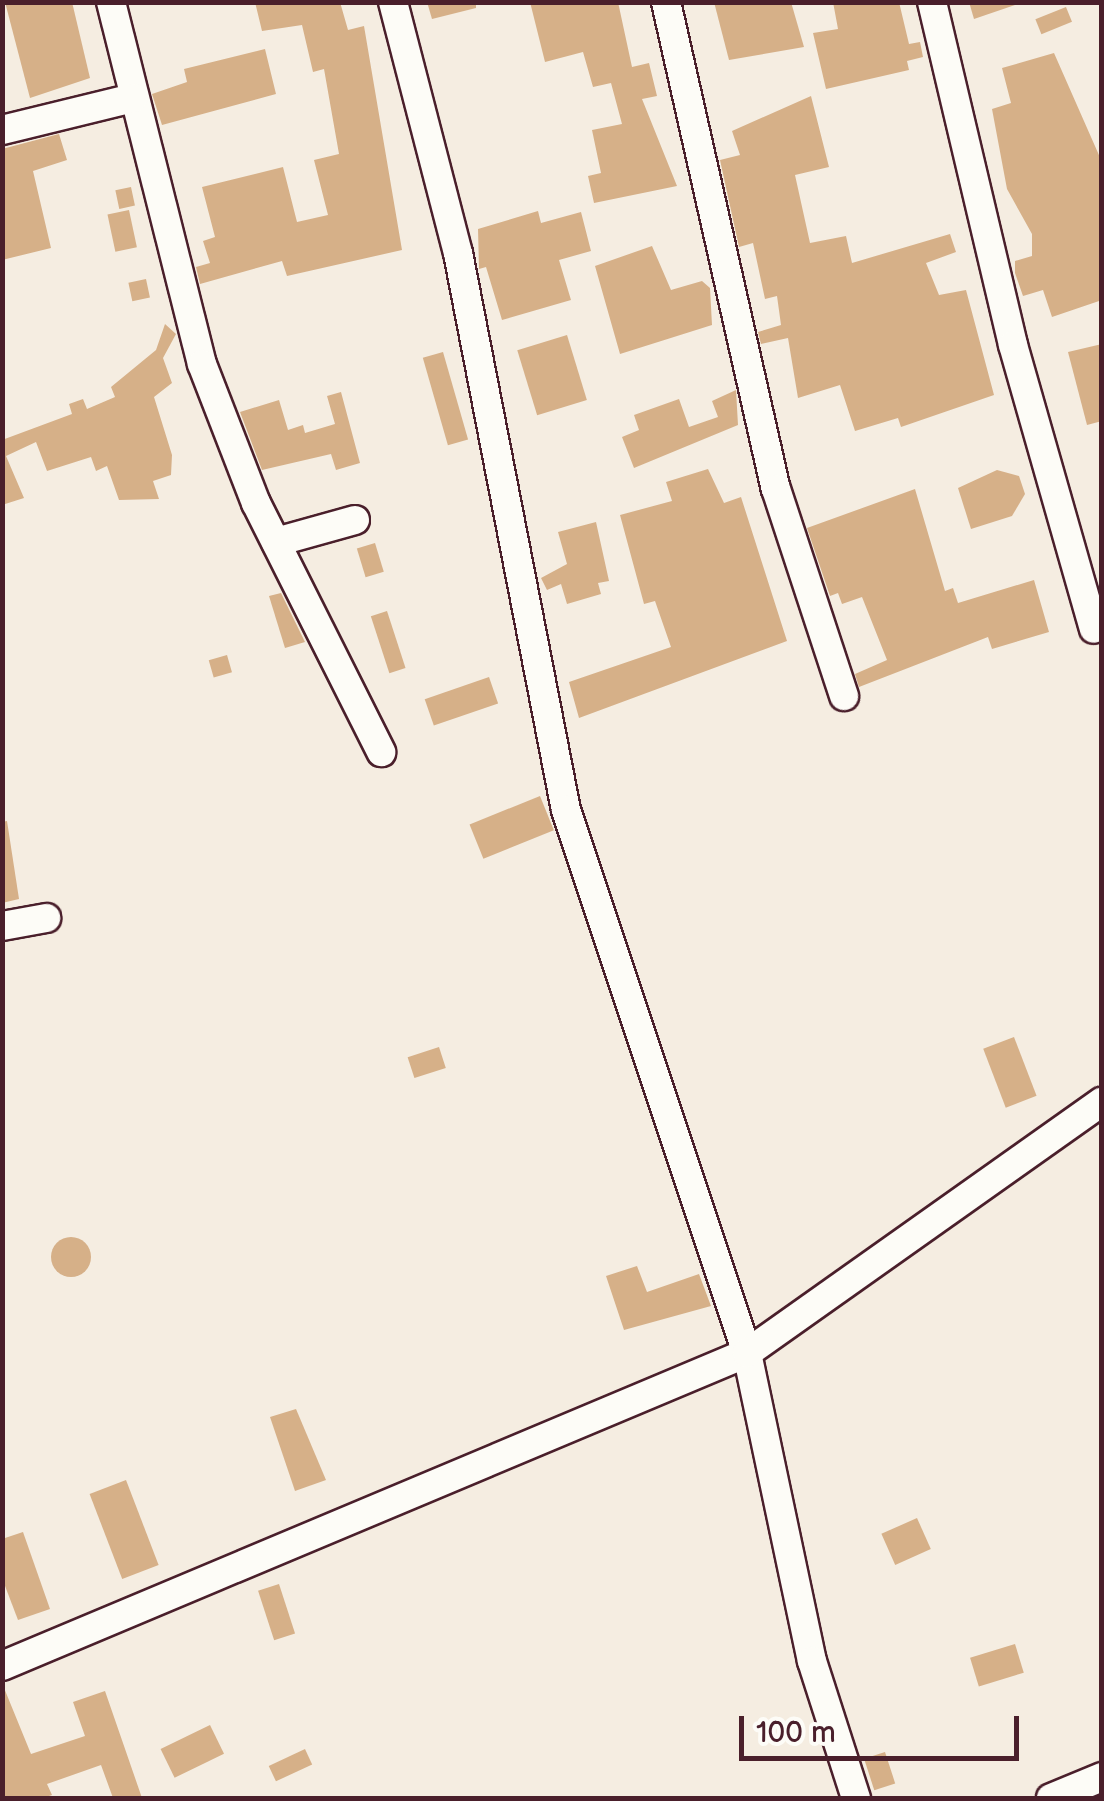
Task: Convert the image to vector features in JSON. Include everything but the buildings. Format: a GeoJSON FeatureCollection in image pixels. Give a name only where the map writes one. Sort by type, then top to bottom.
{"type":"FeatureCollection","features":[{"type":"Feature","properties":{"kind":"street"},"geometry":{"type":"LineString","coordinates":[[112,2],[202,364],[276,542],[382,752]]}},
{"type":"Feature","properties":{"kind":"street"},"geometry":{"type":"LineString","coordinates":[[393,2],[458,253],[566,810],[748,1353],[812,1661],[856,1798]]}},
{"type":"Feature","properties":{"kind":"street"},"geometry":{"type":"LineString","coordinates":[[666,2],[776,488],[844,696]]}},
{"type":"Feature","properties":{"kind":"street"},"geometry":{"type":"LineString","coordinates":[[932,2],[1013,345],[1094,629]]}},
{"type":"Feature","properties":{"kind":"street"},"geometry":{"type":"LineString","coordinates":[[2,130],[133,98]]}},
{"type":"Feature","properties":{"kind":"street"},"geometry":{"type":"LineString","coordinates":[[276,542],[355,520]]}},
{"type":"Feature","properties":{"kind":"street"},"geometry":{"type":"LineString","coordinates":[[2,926],[46,918]]}},
{"type":"Feature","properties":{"kind":"street"},"geometry":{"type":"LineString","coordinates":[[2,1666],[748,1353],[1102,1102]]}},
{"type":"Feature","properties":{"kind":"street"},"geometry":{"type":"LineString","coordinates":[[1051,1798],[1102,1777]]}}]}
